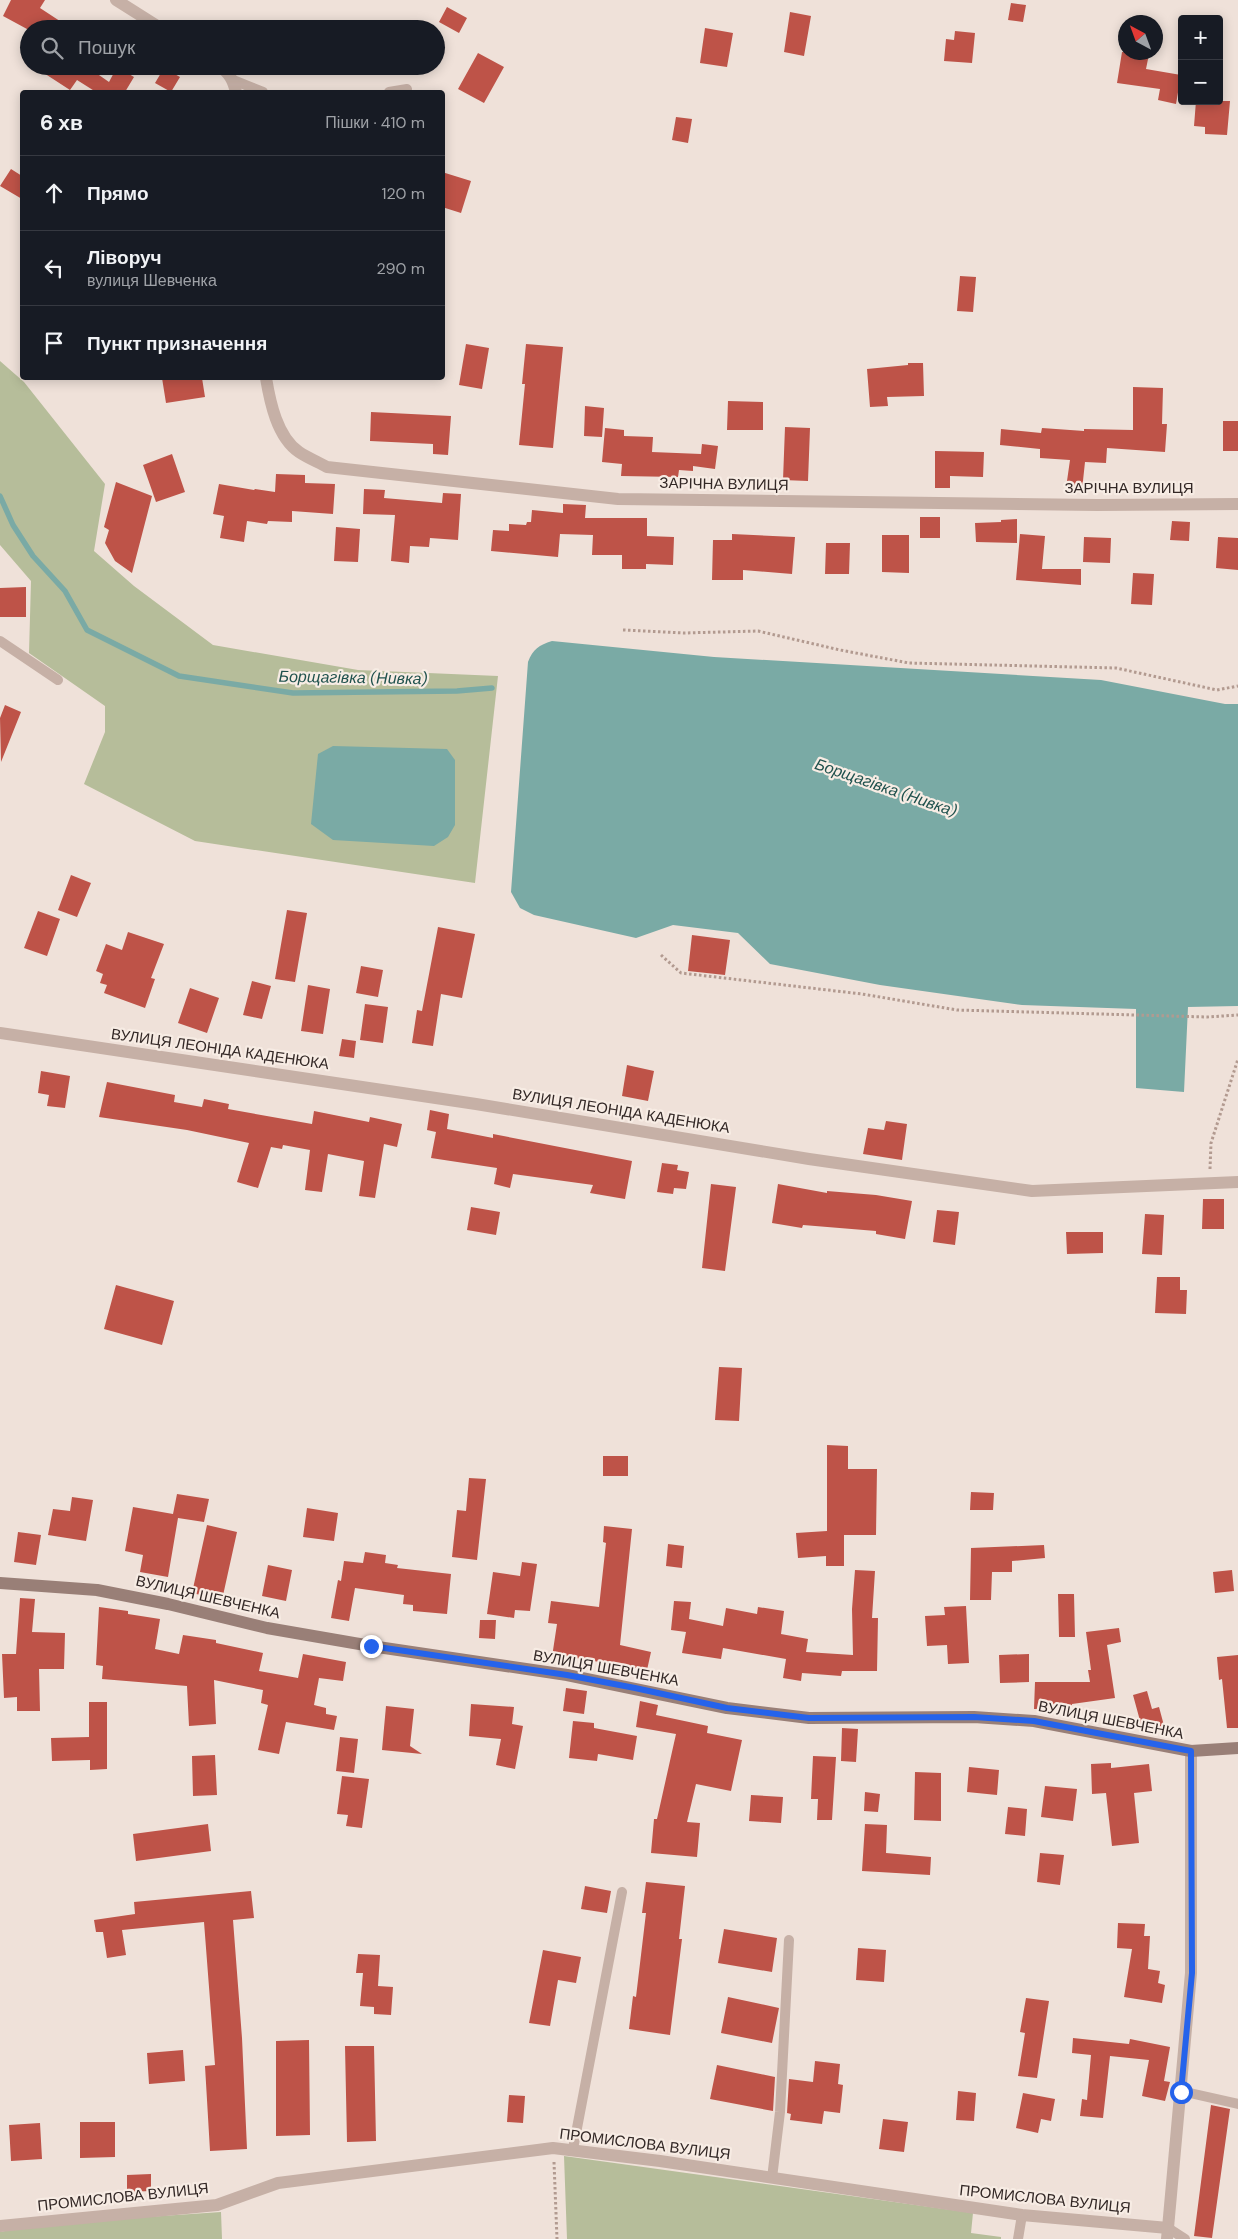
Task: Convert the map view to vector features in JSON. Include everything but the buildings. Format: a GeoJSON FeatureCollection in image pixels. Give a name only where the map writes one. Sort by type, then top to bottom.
{"type":"FeatureCollection","features":[{"type":"Feature","properties":{"kind":"street"},"geometry":{"type":"LineString","coordinates":[[116,0],[148,20]]}},
{"type":"Feature","properties":{"kind":"street"},"geometry":{"type":"LineString","coordinates":[[229,75],[235,86]]}},
{"type":"Feature","properties":{"kind":"street","name":"ЗАРІЧНА ВУЛИЦЯ"},"geometry":{"type":"LineString","coordinates":[[266,380],[271,404],[284,435],[298,451],[327,467],[618,499],[1097,505],[1238,504]]}},
{"type":"Feature","properties":{"kind":"street","name":"ВУЛИЦЯ ЛЕОНІДА КАДЕНЮКА"},"geometry":{"type":"LineString","coordinates":[[0,1033],[476,1104],[809,1159],[1032,1191],[1238,1182]]}},
{"type":"Feature","properties":{"kind":"street","name":"ВУЛИЦЯ ШЕВЧЕНКА"},"geometry":{"type":"LineString","coordinates":[[0,1583],[97,1590],[168,1604],[267,1628],[380,1648],[567,1675],[727,1708],[809,1718],[974,1717],[1034,1721],[1191,1751],[1238,1748]]}},
{"type":"Feature","properties":{"kind":"street"},"geometry":{"type":"LineString","coordinates":[[1168,2234],[1192,1973],[1191,1751]]}},
{"type":"Feature","properties":{"kind":"street","name":"ПРОМИСЛОВА ВУЛИЦЯ"},"geometry":{"type":"LineString","coordinates":[[0,2226],[217,2205],[278,2183],[554,2148],[573,2149],[1022,2215],[1168,2234]]}},
{"type":"Feature","properties":{"kind":"lane"},"geometry":{"type":"LineString","coordinates":[[235,86],[254,90]]}},
{"type":"Feature","properties":{"kind":"lane"},"geometry":{"type":"LineString","coordinates":[[401,90],[407,89]]}},
{"type":"Feature","properties":{"kind":"lane"},"geometry":{"type":"LineString","coordinates":[[0,641],[58,680]]}},
{"type":"Feature","properties":{"kind":"lane"},"geometry":{"type":"LineString","coordinates":[[573,2149],[622,1892]]}},
{"type":"Feature","properties":{"kind":"lane"},"geometry":{"type":"LineString","coordinates":[[772,2178],[780,2112],[789,1940]]}},
{"type":"Feature","properties":{"kind":"lane"},"geometry":{"type":"LineString","coordinates":[[1181,2092],[1238,2104]]}},
{"type":"Feature","properties":{"kind":"lane"},"geometry":{"type":"LineString","coordinates":[[1018,2239],[1022,2215]]}},
{"type":"Feature","properties":{"kind":"lane"},"geometry":{"type":"LineString","coordinates":[[1168,2234],[1185,2239]]}},
{"type":"Feature","properties":{"kind":"path"},"geometry":{"type":"LineString","coordinates":[[623,630],[684,633],[758,630],[840,650],[909,663],[1116,668],[1217,690],[1238,686]]}},
{"type":"Feature","properties":{"kind":"path"},"geometry":{"type":"LineString","coordinates":[[661,955],[681,973],[862,994],[957,1010],[1206,1017],[1238,1015]]}},
{"type":"Feature","properties":{"kind":"path"},"geometry":{"type":"LineString","coordinates":[[1209,1183],[1211,1143],[1238,1059]]}},
{"type":"Feature","properties":{"kind":"path"},"geometry":{"type":"LineString","coordinates":[[554,2148],[557,2239]]}},
{"type":"Feature","properties":{"kind":"green space"},"geometry":{"type":"Polygon","coordinates":[[[0,361],[24,382],[105,484],[94,551],[134,586],[213,645],[358,670],[498,676],[475,883],[195,841],[84,784],[105,732],[105,706],[29,653],[31,581],[0,545],[0,361]]]}},
{"type":"Feature","properties":{"kind":"green space"},"geometry":{"type":"Polygon","coordinates":[[[564,2156],[973,2213],[971,2233],[1001,2237],[1001,2239],[567,2239],[564,2156]]]}},
{"type":"Feature","properties":{"kind":"green space"},"geometry":{"type":"Polygon","coordinates":[[[221,2212],[222,2239],[0,2239],[0,2232],[10,2230],[117,2219],[221,2212]]]}},
{"type":"Feature","properties":{"kind":"water"},"geometry":{"type":"Polygon","coordinates":[[[552,641],[714,657],[1101,680],[1225,704],[1238,704],[1238,1006],[1188,1007],[1184,1092],[1136,1088],[1136,1009],[1022,1005],[880,985],[770,964],[738,933],[673,925],[636,938],[534,915],[520,908],[511,892],[528,662],[537,648],[552,641]]]}},
{"type":"Feature","properties":{"kind":"water"},"geometry":{"type":"Polygon","coordinates":[[[333,746],[447,749],[455,760],[455,825],[448,837],[434,846],[333,840],[311,824],[318,754],[333,746]]]}},
{"type":"Feature","properties":{"kind":"waterway","name":"Борщагівка (Нивка)"},"geometry":{"type":"LineString","coordinates":[[0,496],[13,525],[33,556],[65,591],[87,630],[179,676],[293,693],[457,691],[492,688]]}},
{"type":"Feature","properties":{"kind":"route"},"geometry":{"type":"LineString","coordinates":[[371,1646],[567,1675],[727,1708],[809,1718],[974,1717],[1034,1721],[1191,1751],[1192,1973],[1181,2092]]}}]}
